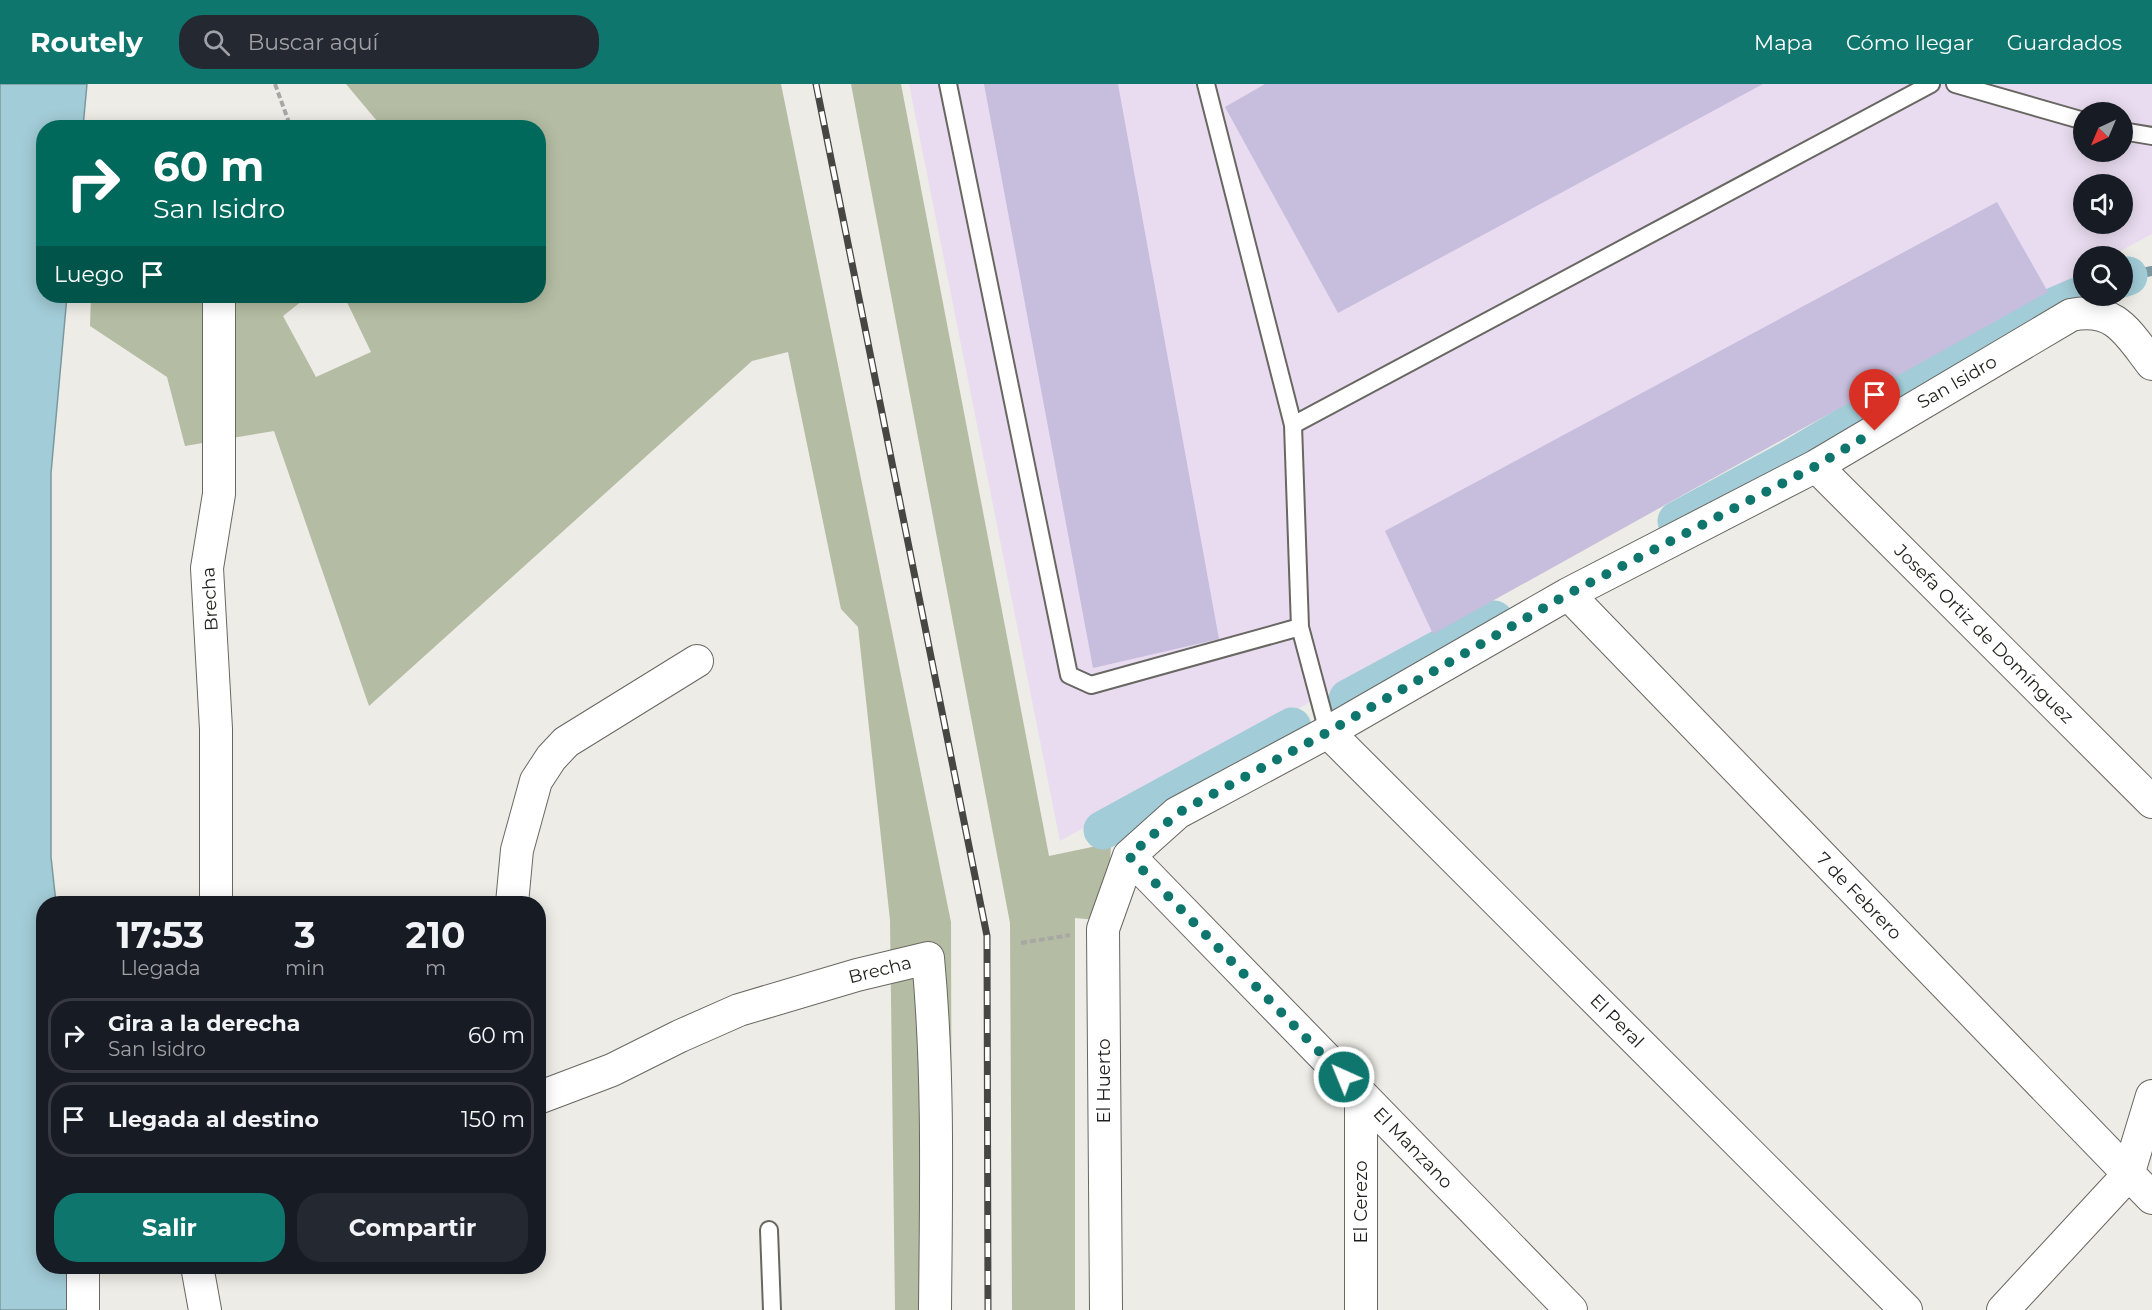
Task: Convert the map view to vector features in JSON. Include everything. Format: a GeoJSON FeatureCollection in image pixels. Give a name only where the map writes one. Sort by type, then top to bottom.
{"type":"FeatureCollection","features":[{"type":"Feature","properties":{"kind":"street","name":"Brecha"},"geometry":{"type":"LineString","coordinates":[[216,896],[216,729],[207,568],[219,494],[219,303]]}},
{"type":"Feature","properties":{"kind":"street","name":"San Isidro"},"geometry":{"type":"LineString","coordinates":[[1129,856],[1178,813],[1328,732],[1568,594],[1816,466],[2071,315],[2086,312],[2103,314],[2130,334],[2152,364]]}},
{"type":"Feature","properties":{"kind":"street","name":"Josefa Ortiz de Domínguez"},"geometry":{"type":"LineString","coordinates":[[1816,466],[2152,802]]}},
{"type":"Feature","properties":{"kind":"street","name":"7 de Febrero"},"geometry":{"type":"LineString","coordinates":[[1568,594],[2152,1198]]}},
{"type":"Feature","properties":{"kind":"street"},"geometry":{"type":"LineString","coordinates":[[513,896],[517,850],[536,781],[551,758],[566,742],[697,661]]}},
{"type":"Feature","properties":{"kind":"street","name":"El Peral"},"geometry":{"type":"LineString","coordinates":[[1328,732],[1906,1310]]}},
{"type":"Feature","properties":{"kind":"street","name":"El Huerto"},"geometry":{"type":"LineString","coordinates":[[1106,1310],[1103,929],[1129,856]]}},
{"type":"Feature","properties":{"kind":"street","name":"El Manzano"},"geometry":{"type":"LineString","coordinates":[[1129,856],[1571,1310]]}},
{"type":"Feature","properties":{"kind":"street","name":"Brecha"},"geometry":{"type":"LineString","coordinates":[[546,1095],[612,1070],[739,1010],[857,975],[928,958],[934,1027],[935,1310]]}},
{"type":"Feature","properties":{"kind":"street","name":"El Cerezo"},"geometry":{"type":"LineString","coordinates":[[1361,1094],[1361,1310]]}},
{"type":"Feature","properties":{"kind":"street"},"geometry":{"type":"LineString","coordinates":[[2003,1310],[2128,1175],[2152,1096]]}},
{"type":"Feature","properties":{"kind":"street"},"geometry":{"type":"LineString","coordinates":[[83,1274],[83,1310]]}},
{"type":"Feature","properties":{"kind":"street"},"geometry":{"type":"LineString","coordinates":[[198,1274],[205,1310]]}},
{"type":"Feature","properties":{"kind":"lane"},"geometry":{"type":"LineString","coordinates":[[948,84],[1069,675],[1091,685],[1300,627]]}},
{"type":"Feature","properties":{"kind":"lane"},"geometry":{"type":"LineString","coordinates":[[1206,84],[1293,425],[1300,627],[1328,732]]}},
{"type":"Feature","properties":{"kind":"lane"},"geometry":{"type":"LineString","coordinates":[[1293,425],[1931,84]]}},
{"type":"Feature","properties":{"kind":"lane"},"geometry":{"type":"LineString","coordinates":[[1955,84],[2073,118]]}},
{"type":"Feature","properties":{"kind":"lane"},"geometry":{"type":"LineString","coordinates":[[2133,133],[2152,136]]}},
{"type":"Feature","properties":{"kind":"lane"},"geometry":{"type":"LineString","coordinates":[[770,1230],[772,1310]]}},
{"type":"Feature","properties":{"kind":"path"},"geometry":{"type":"LineString","coordinates":[[275,84],[288,120]]}},
{"type":"Feature","properties":{"kind":"path"},"geometry":{"type":"LineString","coordinates":[[1021,943],[1103,929]]}},
{"type":"Feature","properties":{"kind":"shaded area"},"geometry":{"type":"Polygon","coordinates":[[[909,84],[2152,84],[2152,234],[2130,246],[2073,246],[2073,278],[1060,841],[909,84]]]}},
{"type":"Feature","properties":{"kind":"green space"},"geometry":{"type":"Polygon","coordinates":[[[346,84],[781,84],[951,922],[952,1310],[895,1310],[890,920],[858,627],[841,609],[788,352],[752,361],[369,706],[274,431],[185,446],[167,377],[90,326],[91,303],[299,303],[283,316],[316,377],[371,352],[347,303],[546,303],[546,120],[376,120],[346,84]]]}},
{"type":"Feature","properties":{"kind":"green space"},"geometry":{"type":"Polygon","coordinates":[[[851,84],[901,84],[1049,856],[1111,843],[1108,921],[1075,918],[1075,1310],[1012,1310],[1010,923],[851,84]]]}},
{"type":"Feature","properties":{"kind":"water"},"geometry":{"type":"Polygon","coordinates":[[[0,84],[87,84],[84,120],[36,120],[36,303],[66,303],[51,473],[51,857],[55,896],[36,896],[36,1274],[79,1274],[81,1310],[0,1310],[0,84]]]}},
{"type":"Feature","properties":{"kind":"building"},"geometry":{"type":"Polygon","coordinates":[[[984,84],[1118,84],[1219,639],[1093,668],[984,84]]]}},
{"type":"Feature","properties":{"kind":"building"},"geometry":{"type":"Polygon","coordinates":[[[1265,84],[1763,84],[1338,313],[1225,107],[1265,84]]]}},
{"type":"Feature","properties":{"kind":"building"},"geometry":{"type":"Polygon","coordinates":[[[1997,202],[2048,292],[1433,634],[1385,531],[1997,202]]]}},
{"type":"Feature","properties":{"kind":"waterway"},"geometry":{"type":"LineString","coordinates":[[2133,275],[2152,271]]}},
{"type":"Feature","properties":{"kind":"waterway"},"geometry":{"type":"LineString","coordinates":[[1677,521],[1788,461],[2026,319],[2073,299]]}},
{"type":"Feature","properties":{"kind":"waterway"},"geometry":{"type":"LineString","coordinates":[[1348,699],[1494,620]]}},
{"type":"Feature","properties":{"kind":"waterway"},"geometry":{"type":"LineString","coordinates":[[1103,830],[1292,727]]}},
{"type":"Feature","properties":{"kind":"railway"},"geometry":{"type":"LineString","coordinates":[[816,84],[987,936],[988,1310]]}},
{"type":"Feature","properties":{"kind":"route"},"geometry":{"type":"LineString","coordinates":[[1344,1077],[1129,856],[1178,813],[1328,732],[1568,594],[1816,466],[1875,431]]}}]}
